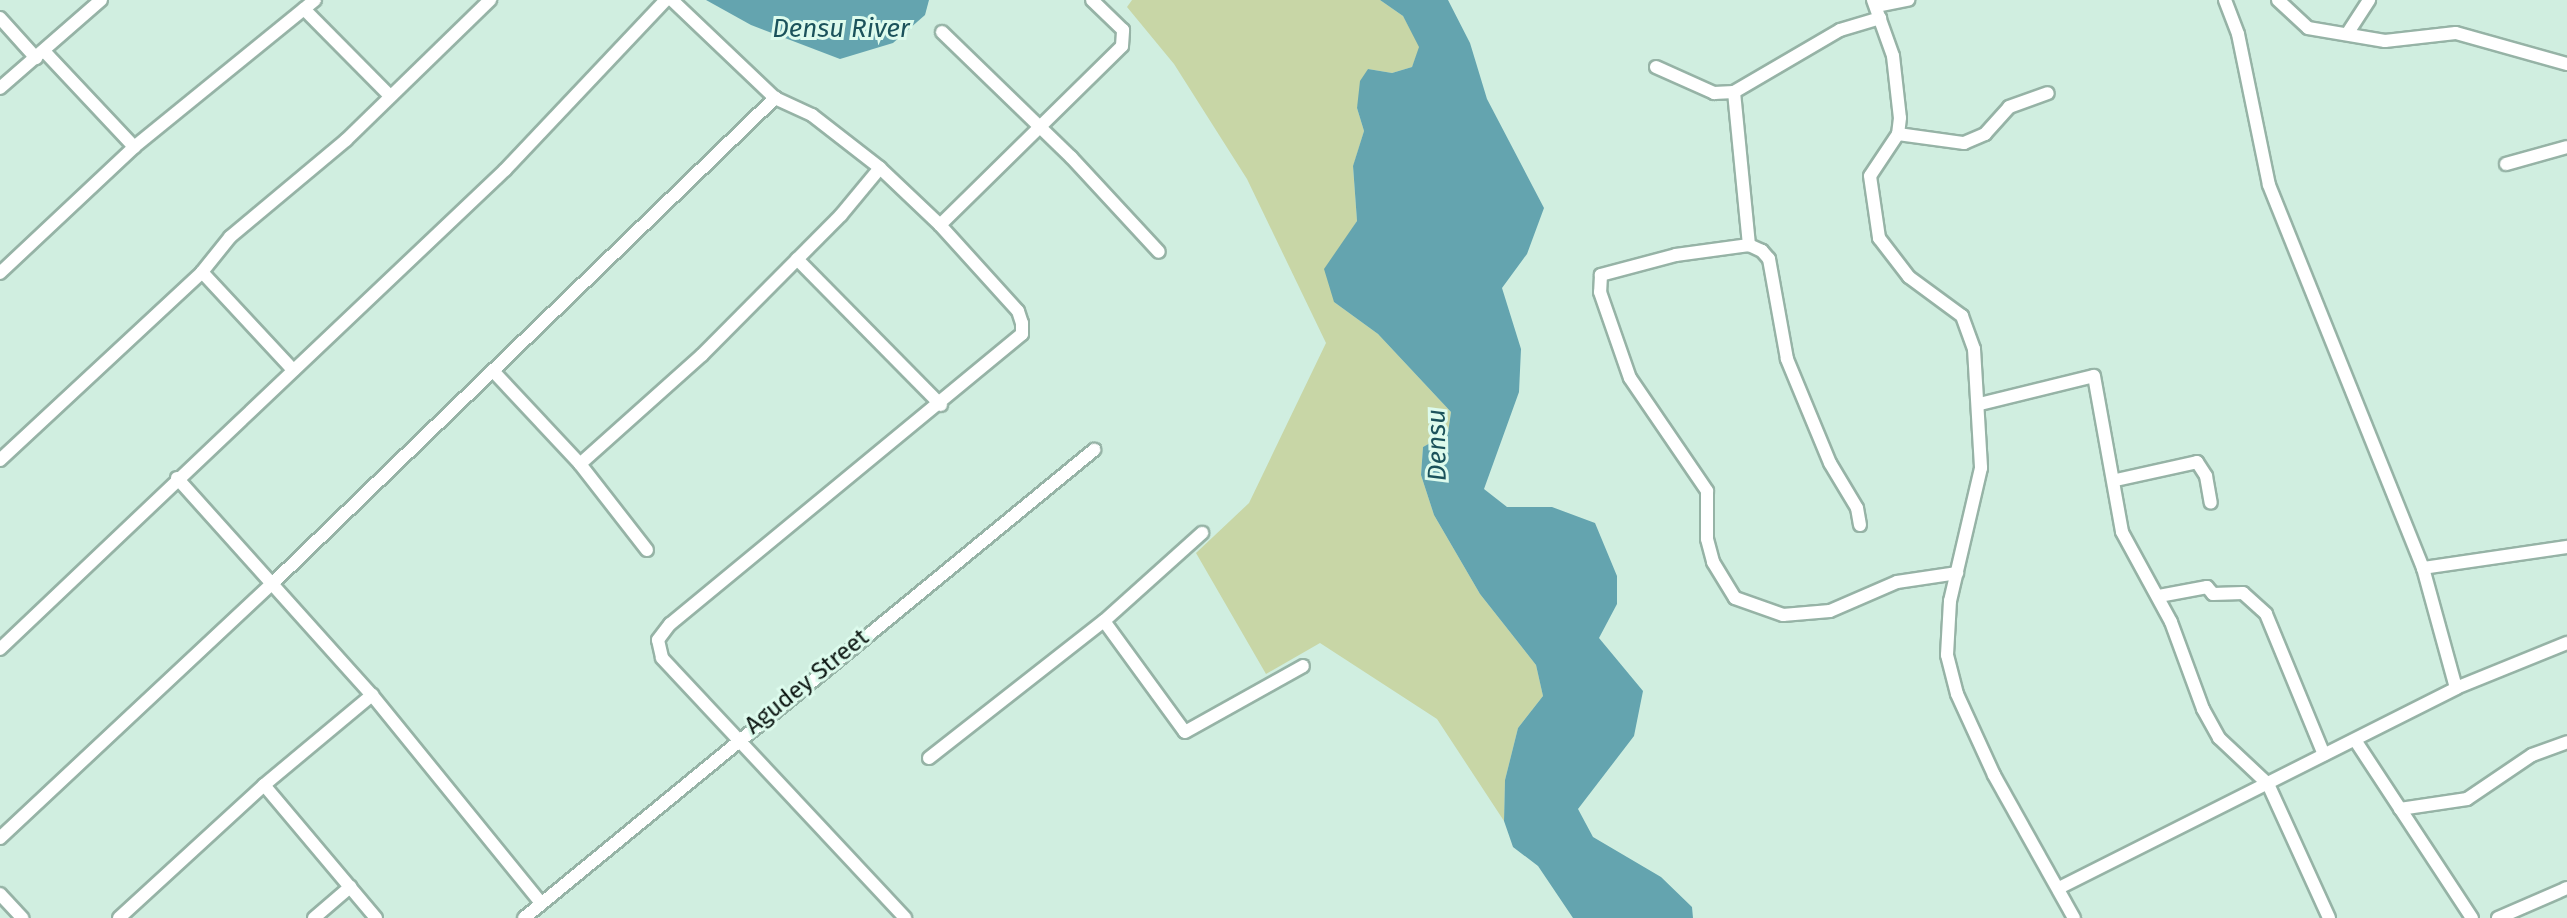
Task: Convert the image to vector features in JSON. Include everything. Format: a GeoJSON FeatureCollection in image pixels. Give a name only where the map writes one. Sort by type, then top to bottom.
{"type":"FeatureCollection","features":[{"type":"Feature","properties":{"kind":"street"},"geometry":{"type":"LineString","coordinates":[[0,88],[101,0]]}},
{"type":"Feature","properties":{"kind":"street"},"geometry":{"type":"LineString","coordinates":[[0,273],[134,147],[315,0]]}},
{"type":"Feature","properties":{"kind":"street"},"geometry":{"type":"LineString","coordinates":[[0,460],[202,272],[230,237],[390,96],[490,0]]}},
{"type":"Feature","properties":{"kind":"street"},"geometry":{"type":"LineString","coordinates":[[0,649],[505,170],[669,0],[775,98],[812,115],[880,168],[940,225],[1018,311],[1022,334],[941,405],[670,624],[658,640],[662,658],[905,918]]}},
{"type":"Feature","properties":{"kind":"street"},"geometry":{"type":"LineString","coordinates":[[940,225],[1041,130],[1122,46],[1123,30],[1092,0]]}},
{"type":"Feature","properties":{"kind":"street"},"geometry":{"type":"LineString","coordinates":[[1656,67],[1714,93],[1734,92],[1877,8],[1908,0]]}},
{"type":"Feature","properties":{"kind":"street"},"geometry":{"type":"LineString","coordinates":[[2225,0],[2238,34],[2269,185],[2423,568],[2456,688]]}},
{"type":"Feature","properties":{"kind":"street"},"geometry":{"type":"LineString","coordinates":[[2278,0],[2308,28],[2349,31],[2385,41],[2456,33],[2567,64]]}},
{"type":"Feature","properties":{"kind":"street"},"geometry":{"type":"LineString","coordinates":[[2349,31],[2369,0]]}},
{"type":"Feature","properties":{"kind":"street"},"geometry":{"type":"LineString","coordinates":[[1877,8],[1896,78],[1898,134],[1870,176],[1879,238],[1909,277],[1962,316],[1974,349],[1980,404],[1981,468],[1946,625],[1957,694],[1994,775],[2074,918]]}},
{"type":"Feature","properties":{"kind":"street"},"geometry":{"type":"LineString","coordinates":[[304,9],[390,96]]}},
{"type":"Feature","properties":{"kind":"street"},"geometry":{"type":"LineString","coordinates":[[0,18],[134,147]]}},
{"type":"Feature","properties":{"kind":"street"},"geometry":{"type":"LineString","coordinates":[[942,32],[1159,252]]}},
{"type":"Feature","properties":{"kind":"street"},"geometry":{"type":"LineString","coordinates":[[1734,92],[1749,245]]}},
{"type":"Feature","properties":{"kind":"street"},"geometry":{"type":"LineString","coordinates":[[1898,134],[1964,143],[1985,134],[2009,107],[2048,93]]}},
{"type":"Feature","properties":{"kind":"street"},"geometry":{"type":"LineString","coordinates":[[0,838],[494,372],[775,98]]}},
{"type":"Feature","properties":{"kind":"street"},"geometry":{"type":"LineString","coordinates":[[2506,164],[2567,147]]}},
{"type":"Feature","properties":{"kind":"street"},"geometry":{"type":"LineString","coordinates":[[580,464],[643,413],[797,259],[880,168]]}},
{"type":"Feature","properties":{"kind":"street"},"geometry":{"type":"LineString","coordinates":[[1860,525],[1857,508],[1830,463],[1787,359],[1769,259],[1749,245],[1676,255],[1612,271],[1598,280],[1630,378],[1707,491],[1707,539],[1724,585],[1754,609],[1783,615],[1830,611],[1897,582],[1957,573]]}},
{"type":"Feature","properties":{"kind":"street"},"geometry":{"type":"LineString","coordinates":[[797,259],[941,405]]}},
{"type":"Feature","properties":{"kind":"street"},"geometry":{"type":"LineString","coordinates":[[202,272],[293,370]]}},
{"type":"Feature","properties":{"kind":"street"},"geometry":{"type":"LineString","coordinates":[[494,372],[580,464],[647,550]]}},
{"type":"Feature","properties":{"kind":"street"},"geometry":{"type":"LineString","coordinates":[[1980,404],[2094,376],[2116,480],[2122,532],[2159,596],[2214,729],[2268,784],[2329,918]]}},
{"type":"Feature","properties":{"kind":"street","name":"Agudey Street"},"geometry":{"type":"LineString","coordinates":[[524,918],[736,740],[1094,450]]}},
{"type":"Feature","properties":{"kind":"street"},"geometry":{"type":"LineString","coordinates":[[2116,480],[2197,462],[2206,476],[2211,503]]}},
{"type":"Feature","properties":{"kind":"street"},"geometry":{"type":"LineString","coordinates":[[177,478],[274,582],[372,695],[541,903]]}},
{"type":"Feature","properties":{"kind":"street"},"geometry":{"type":"LineString","coordinates":[[929,758],[1104,621],[1202,533]]}},
{"type":"Feature","properties":{"kind":"street"},"geometry":{"type":"LineString","coordinates":[[2423,568],[2567,547]]}},
{"type":"Feature","properties":{"kind":"street"},"geometry":{"type":"LineString","coordinates":[[2159,596],[2207,587],[2213,594],[2243,593],[2266,614],[2324,755]]}},
{"type":"Feature","properties":{"kind":"street"},"geometry":{"type":"LineString","coordinates":[[1104,621],[1185,732],[1303,666]]}},
{"type":"Feature","properties":{"kind":"street"},"geometry":{"type":"LineString","coordinates":[[2059,888],[2456,688],[2567,643]]}},
{"type":"Feature","properties":{"kind":"street"},"geometry":{"type":"LineString","coordinates":[[119,918],[264,785],[372,695]]}},
{"type":"Feature","properties":{"kind":"street"},"geometry":{"type":"LineString","coordinates":[[2355,740],[2472,918]]}},
{"type":"Feature","properties":{"kind":"street"},"geometry":{"type":"LineString","coordinates":[[2400,809],[2467,799],[2532,755],[2567,742]]}},
{"type":"Feature","properties":{"kind":"street"},"geometry":{"type":"LineString","coordinates":[[264,785],[376,918]]}},
{"type":"Feature","properties":{"kind":"street"},"geometry":{"type":"LineString","coordinates":[[314,918],[350,887]]}},
{"type":"Feature","properties":{"kind":"street"},"geometry":{"type":"LineString","coordinates":[[2498,918],[2567,888]]}},
{"type":"Feature","properties":{"kind":"street"},"geometry":{"type":"LineString","coordinates":[[0,894],[22,918]]}},
{"type":"Feature","properties":{"kind":"green space"},"geometry":{"type":"Polygon","coordinates":[[[1132,0],[1380,0],[1403,16],[1420,47],[1412,67],[1392,73],[1368,69],[1357,108],[1364,131],[1353,167],[1357,221],[1345,241],[1334,302],[1378,334],[1451,412],[1448,433],[1423,447],[1421,475],[1434,515],[1480,594],[1536,665],[1543,696],[1518,728],[1505,780],[1504,821],[1437,719],[1320,643],[1266,674],[1196,553],[1249,503],[1326,343],[1247,179],[1174,64],[1127,7],[1132,0]]]}},
{"type":"Feature","properties":{"kind":"water","name":"Densu River"},"geometry":{"type":"Polygon","coordinates":[[[706,0],[929,0],[925,15],[893,43],[840,59],[751,25],[706,0]]]}},
{"type":"Feature","properties":{"kind":"water","name":"Densu"},"geometry":{"type":"Polygon","coordinates":[[[1380,0],[1448,0],[1470,43],[1487,99],[1544,208],[1527,254],[1502,288],[1521,349],[1519,392],[1484,489],[1507,507],[1552,507],[1595,523],[1617,576],[1617,604],[1599,638],[1643,691],[1634,736],[1578,809],[1593,837],[1661,877],[1692,907],[1693,918],[1573,918],[1538,866],[1513,847],[1504,821],[1505,780],[1518,728],[1543,696],[1536,665],[1480,594],[1434,515],[1421,475],[1423,447],[1448,433],[1451,412],[1378,334],[1334,302],[1324,269],[1357,221],[1353,166],[1364,131],[1357,108],[1360,81],[1368,69],[1392,73],[1412,67],[1419,47],[1403,16],[1380,0]]]}}]}
